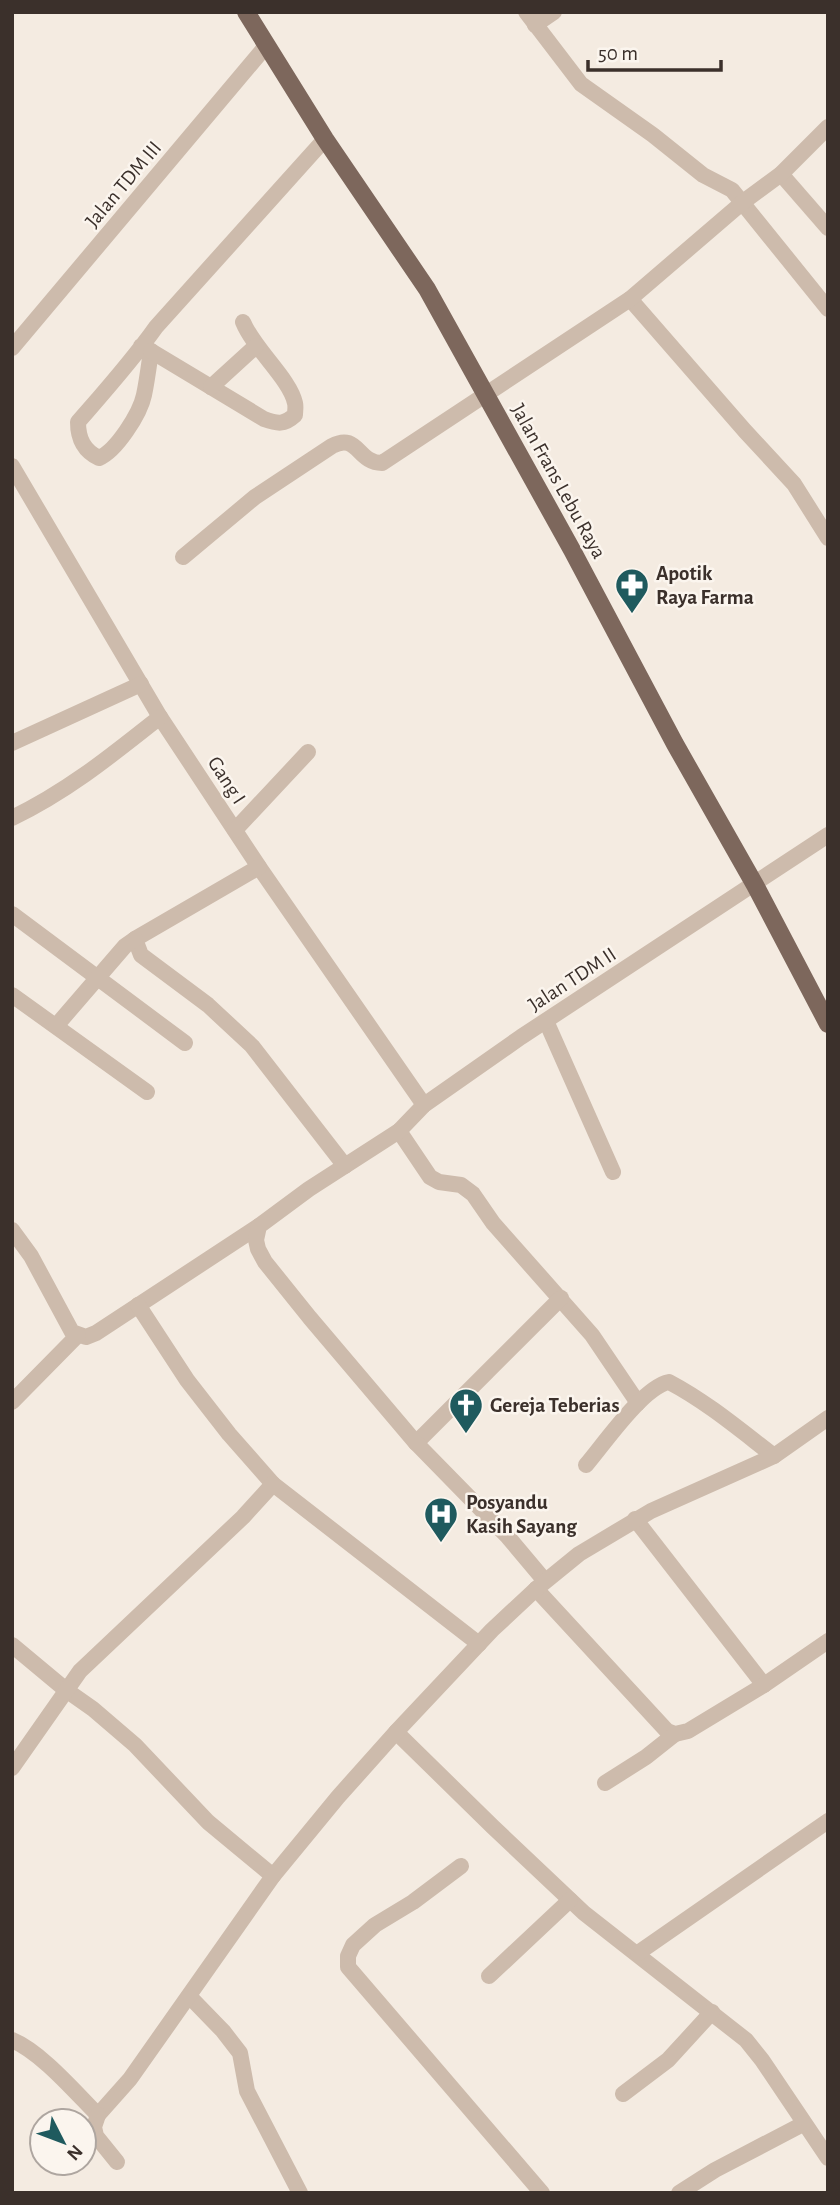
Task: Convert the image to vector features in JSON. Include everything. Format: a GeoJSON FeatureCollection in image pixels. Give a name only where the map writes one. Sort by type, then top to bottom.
{"type":"FeatureCollection","features":[{"type":"Feature","properties":{"kind":"main road","name":"Jalan Frans Lebu Raya"},"geometry":{"type":"LineString","coordinates":[[246,12],[325,139],[427,289],[572,550],[675,744],[755,885],[828,1024]]}},
{"type":"Feature","properties":{"kind":"street"},"geometry":{"type":"LineString","coordinates":[[554,12],[530,19],[581,84],[704,175],[732,190],[828,309]]}},
{"type":"Feature","properties":{"kind":"street","name":"Jalan TDM III"},"geometry":{"type":"LineString","coordinates":[[12,348],[266,46]]}},
{"type":"Feature","properties":{"kind":"street"},"geometry":{"type":"LineString","coordinates":[[183,557],[255,497],[342,440],[369,460],[382,463],[630,299],[743,202],[781,174],[828,127]]}},
{"type":"Feature","properties":{"kind":"street"},"geometry":{"type":"LineString","coordinates":[[146,348],[144,398],[132,422],[103,457],[94,456],[83,446],[78,422],[146,348],[156,327],[325,139]]}},
{"type":"Feature","properties":{"kind":"street"},"geometry":{"type":"LineString","coordinates":[[781,174],[828,228]]}},
{"type":"Feature","properties":{"kind":"street"},"geometry":{"type":"LineString","coordinates":[[630,299],[794,484],[828,538]]}},
{"type":"Feature","properties":{"kind":"street"},"geometry":{"type":"LineString","coordinates":[[146,348],[264,419],[277,424],[287,422],[295,415],[295,403],[249,336],[243,322]]}},
{"type":"Feature","properties":{"kind":"street"},"geometry":{"type":"LineString","coordinates":[[211,387],[256,346]]}},
{"type":"Feature","properties":{"kind":"street","name":"Gang I"},"geometry":{"type":"LineString","coordinates":[[12,466],[160,717],[420,1110]]}},
{"type":"Feature","properties":{"kind":"street"},"geometry":{"type":"LineString","coordinates":[[12,743],[141,684]]}},
{"type":"Feature","properties":{"kind":"street"},"geometry":{"type":"LineString","coordinates":[[12,818],[89,774],[160,717]]}},
{"type":"Feature","properties":{"kind":"street"},"geometry":{"type":"LineString","coordinates":[[235,830],[308,752]]}},
{"type":"Feature","properties":{"kind":"street","name":"Jalan TDM II"},"geometry":{"type":"LineString","coordinates":[[78,1335],[86,1337],[96,1333],[259,1226],[399,1130],[420,1110],[546,1021],[828,835]]}},
{"type":"Feature","properties":{"kind":"street"},"geometry":{"type":"LineString","coordinates":[[56,1027],[125,946],[259,867]]}},
{"type":"Feature","properties":{"kind":"street"},"geometry":{"type":"LineString","coordinates":[[12,914],[186,1043]]}},
{"type":"Feature","properties":{"kind":"street"},"geometry":{"type":"LineString","coordinates":[[135,939],[141,955],[208,1005],[252,1046],[345,1166]]}},
{"type":"Feature","properties":{"kind":"street"},"geometry":{"type":"LineString","coordinates":[[12,995],[147,1092]]}},
{"type":"Feature","properties":{"kind":"street"},"geometry":{"type":"LineString","coordinates":[[546,1021],[612,1172]]}},
{"type":"Feature","properties":{"kind":"street"},"geometry":{"type":"LineString","coordinates":[[399,1130],[430,1177],[439,1182],[461,1185],[474,1194],[493,1223],[592,1335],[638,1403]]}},
{"type":"Feature","properties":{"kind":"street"},"geometry":{"type":"LineString","coordinates":[[259,1226],[256,1240],[265,1262],[416,1443],[508,1537],[540,1585],[667,1731],[675,1734]]}},
{"type":"Feature","properties":{"kind":"street"},"geometry":{"type":"LineString","coordinates":[[12,1230],[32,1256],[72,1332],[78,1335],[12,1402]]}},
{"type":"Feature","properties":{"kind":"street"},"geometry":{"type":"LineString","coordinates":[[416,1443],[561,1298]]}},
{"type":"Feature","properties":{"kind":"street"},"geometry":{"type":"LineString","coordinates":[[138,1305],[187,1380],[273,1484],[479,1644]]}},
{"type":"Feature","properties":{"kind":"street"},"geometry":{"type":"LineString","coordinates":[[586,1465],[638,1403],[657,1385],[669,1382],[728,1420],[774,1457]]}},
{"type":"Feature","properties":{"kind":"street"},"geometry":{"type":"LineString","coordinates":[[98,2115],[130,2079],[273,1876],[338,1797],[479,1644],[540,1585],[579,1554],[635,1520],[774,1457],[828,1418]]}},
{"type":"Feature","properties":{"kind":"street"},"geometry":{"type":"LineString","coordinates":[[12,1768],[66,1690],[89,1662],[243,1517],[273,1484]]}},
{"type":"Feature","properties":{"kind":"street"},"geometry":{"type":"LineString","coordinates":[[635,1520],[764,1685]]}},
{"type":"Feature","properties":{"kind":"street"},"geometry":{"type":"LineString","coordinates":[[604,1783],[646,1757],[675,1734],[688,1731],[764,1685],[828,1641]]}},
{"type":"Feature","properties":{"kind":"street"},"geometry":{"type":"LineString","coordinates":[[12,1645],[135,1745],[208,1822],[273,1876]]}},
{"type":"Feature","properties":{"kind":"street"},"geometry":{"type":"LineString","coordinates":[[396,1732],[570,1900],[746,2040],[828,2158]]}},
{"type":"Feature","properties":{"kind":"street"},"geometry":{"type":"LineString","coordinates":[[638,1953],[828,1821]]}},
{"type":"Feature","properties":{"kind":"street"},"geometry":{"type":"LineString","coordinates":[[461,1866],[406,1907],[375,1925],[353,1945],[348,1956],[348,1967],[542,2193]]}},
{"type":"Feature","properties":{"kind":"street"},"geometry":{"type":"LineString","coordinates":[[489,1976],[570,1900]]}},
{"type":"Feature","properties":{"kind":"street"},"geometry":{"type":"LineString","coordinates":[[190,1997],[240,2053],[247,2091],[300,2193]]}},
{"type":"Feature","properties":{"kind":"street"},"geometry":{"type":"LineString","coordinates":[[623,2094],[649,2077],[668,2060],[712,2012]]}},
{"type":"Feature","properties":{"kind":"street"},"geometry":{"type":"LineString","coordinates":[[12,2040],[23,2044],[90,2107]]}},
{"type":"Feature","properties":{"kind":"street"},"geometry":{"type":"LineString","coordinates":[[679,2193],[715,2170],[803,2124]]}},
{"type":"Feature","properties":{"kind":"street"},"geometry":{"type":"LineString","coordinates":[[98,2138],[117,2162]]}},
{"type":"Feature","properties":{"kind":"place","name":"Apotik Raya Farma"},"geometry":{"type":"Point","coordinates":[632,615]}},
{"type":"Feature","properties":{"kind":"place","name":"Gereja Teberias"},"geometry":{"type":"Point","coordinates":[466,1435]}},
{"type":"Feature","properties":{"kind":"place","name":"Posyandu Kasih Sayang"},"geometry":{"type":"Point","coordinates":[441,1544]}}]}
